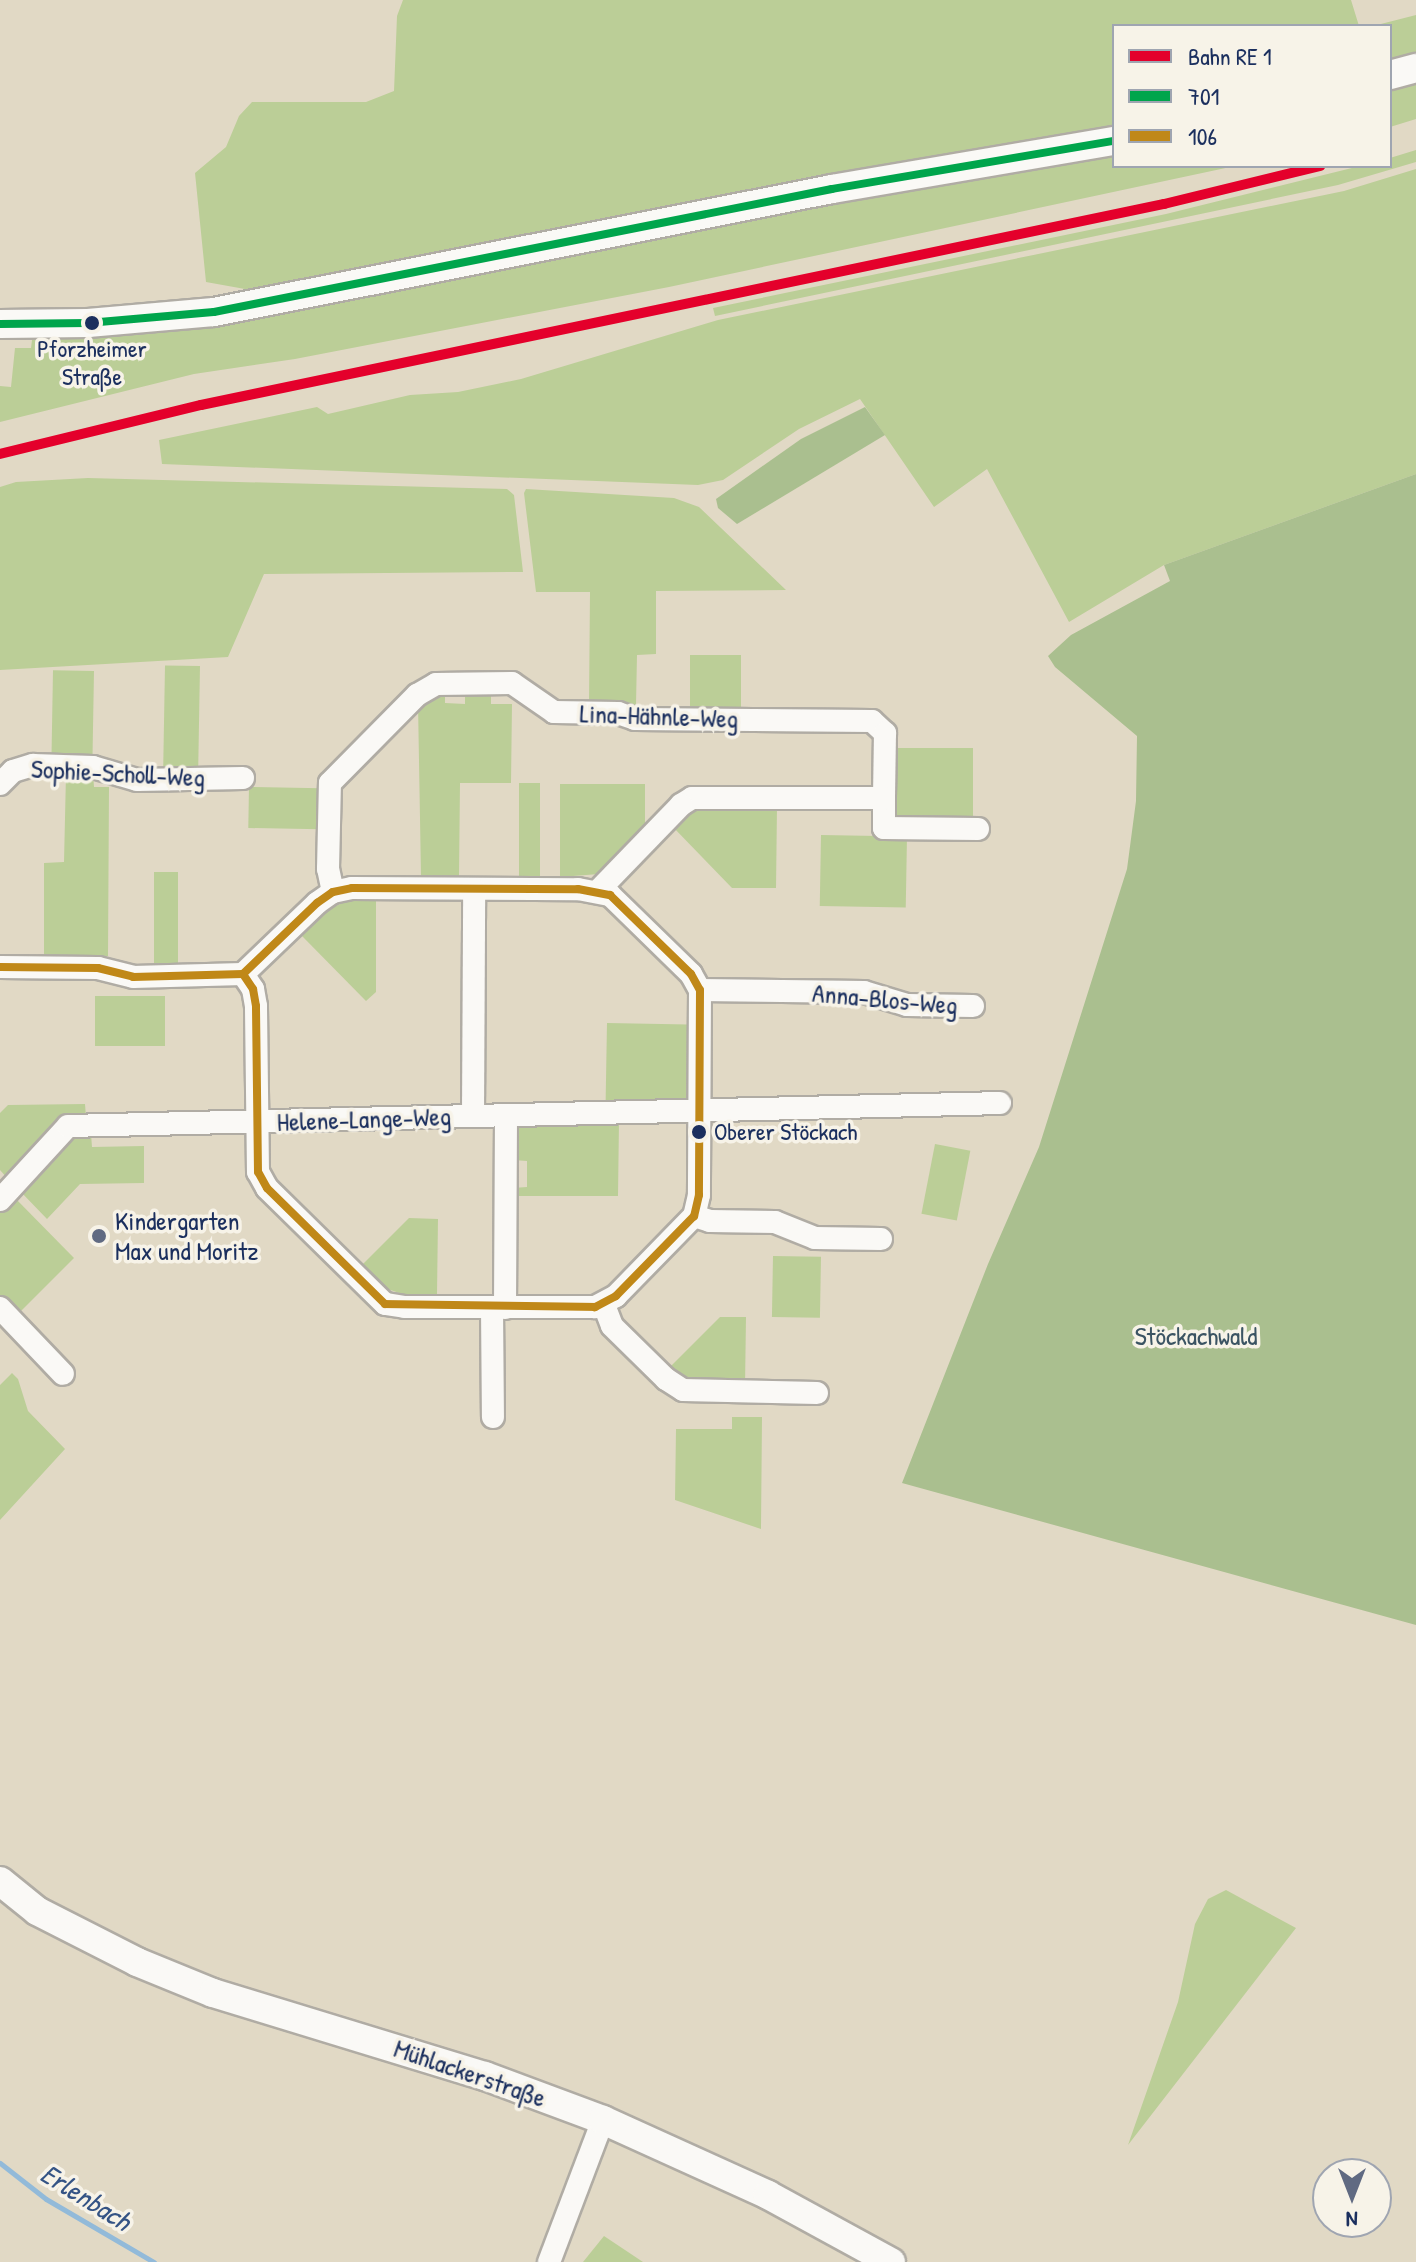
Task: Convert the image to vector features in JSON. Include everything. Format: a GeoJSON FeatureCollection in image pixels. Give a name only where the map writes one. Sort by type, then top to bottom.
{"type":"FeatureCollection","features":[{"type":"Feature","properties":{"kind":"main road"},"geometry":{"type":"LineString","coordinates":[[1392,74],[1416,68]]}},
{"type":"Feature","properties":{"kind":"main road"},"geometry":{"type":"LineString","coordinates":[[0,324],[88,323],[214,312],[847,186],[1112,141]]}},
{"type":"Feature","properties":{"kind":"main road","name":"Mühlackerstraße"},"geometry":{"type":"LineString","coordinates":[[0,1881],[37,1911],[137,1962],[213,1993],[485,2076],[603,2120],[768,2195],[891,2262]]}},
{"type":"Feature","properties":{"kind":"street","name":"Lina-Hähnle-Weg"},"geometry":{"type":"LineString","coordinates":[[333,892],[328,869],[330,783],[417,695],[442,683],[512,683],[554,712],[618,713],[635,719],[872,721],[885,733],[884,828],[978,829]]}},
{"type":"Feature","properties":{"kind":"street","name":"Sophie-Scholl-Weg"},"geometry":{"type":"LineString","coordinates":[[0,784],[13,771],[33,765],[93,767],[137,780],[243,778]]}},
{"type":"Feature","properties":{"kind":"street"},"geometry":{"type":"LineString","coordinates":[[598,891],[636,849],[692,798],[884,798]]}},
{"type":"Feature","properties":{"kind":"street"},"geometry":{"type":"LineString","coordinates":[[0,967],[98,968],[133,977],[243,974],[317,903],[333,892],[352,888],[598,891],[619,901],[691,974],[700,990],[699,1195],[694,1216],[604,1305],[585,1308],[395,1307],[377,1299],[267,1188],[257,1162],[256,1006],[253,989],[243,974]]}},
{"type":"Feature","properties":{"kind":"street","name":"Helene-Lange-Weg"},"geometry":{"type":"LineString","coordinates":[[473,1116],[474,889]]}},
{"type":"Feature","properties":{"kind":"street","name":"Anna-Blos-Weg"},"geometry":{"type":"LineString","coordinates":[[700,990],[864,992],[907,1005],[973,1006]]}},
{"type":"Feature","properties":{"kind":"street","name":"Helene-Lange-Weg"},"geometry":{"type":"LineString","coordinates":[[0,1200],[68,1126],[1000,1103]]}},
{"type":"Feature","properties":{"kind":"street"},"geometry":{"type":"LineString","coordinates":[[493,1417],[506,1115]]}},
{"type":"Feature","properties":{"kind":"street"},"geometry":{"type":"LineString","coordinates":[[694,1216],[710,1221],[775,1222],[815,1238],[881,1239]]}},
{"type":"Feature","properties":{"kind":"street"},"geometry":{"type":"LineString","coordinates":[[604,1305],[612,1326],[666,1379],[683,1390],[817,1393]]}},
{"type":"Feature","properties":{"kind":"street"},"geometry":{"type":"LineString","coordinates":[[0,1308],[63,1374]]}},
{"type":"Feature","properties":{"kind":"street"},"geometry":{"type":"LineString","coordinates":[[549,2262],[603,2120]]}},
{"type":"Feature","properties":{"kind":"green space"},"geometry":{"type":"Polygon","coordinates":[[[403,0],[1351,0],[1358,24],[1112,24],[1112,126],[261,292],[206,282],[195,173],[226,147],[239,116],[252,102],[366,102],[394,91],[397,16],[403,0]]]}},
{"type":"Feature","properties":{"kind":"green space"},"geometry":{"type":"Polygon","coordinates":[[[1416,15],[1416,56],[1392,62],[1392,24],[1381,24],[1416,15]]]}},
{"type":"Feature","properties":{"kind":"green space"},"geometry":{"type":"Polygon","coordinates":[[[1416,80],[1416,119],[1392,126],[1392,86],[1416,80]]]}},
{"type":"Feature","properties":{"kind":"green space"},"geometry":{"type":"Polygon","coordinates":[[[1416,150],[1416,162],[1338,185],[715,316],[713,308],[1166,214],[1352,168],[1392,168],[1392,157],[1416,150]]]}},
{"type":"Feature","properties":{"kind":"green space"},"geometry":{"type":"Polygon","coordinates":[[[1112,153],[1112,168],[1226,168],[669,287],[295,359],[194,374],[0,422],[0,386],[11,387],[15,348],[31,348],[32,340],[145,333],[201,325],[839,197],[1112,153]]]}},
{"type":"Feature","properties":{"kind":"green space"},"geometry":{"type":"Polygon","coordinates":[[[1416,169],[1416,474],[1164,565],[1069,622],[987,469],[934,507],[860,399],[799,429],[723,480],[698,485],[162,464],[159,440],[317,407],[328,414],[410,395],[458,392],[521,379],[718,320],[1344,191],[1416,169]]]}},
{"type":"Feature","properties":{"kind":"green space"},"geometry":{"type":"Polygon","coordinates":[[[865,407],[885,435],[737,524],[718,508],[716,499],[801,439],[865,407]]]}},
{"type":"Feature","properties":{"kind":"green space","name":"Stöckachwald"},"geometry":{"type":"Polygon","coordinates":[[[1416,474],[1416,1625],[902,1483],[988,1264],[1039,1147],[1127,869],[1136,801],[1137,736],[1055,667],[1048,656],[1071,635],[1170,581],[1164,565],[1416,474]]]}},
{"type":"Feature","properties":{"kind":"green space"},"geometry":{"type":"Polygon","coordinates":[[[88,478],[507,489],[514,495],[523,572],[264,574],[228,657],[0,670],[0,487],[16,482],[88,478]]]}},
{"type":"Feature","properties":{"kind":"green space"},"geometry":{"type":"Polygon","coordinates":[[[526,489],[674,498],[699,507],[786,590],[656,591],[656,654],[637,655],[636,705],[589,705],[590,592],[536,592],[526,489]]]}},
{"type":"Feature","properties":{"kind":"green space"},"geometry":{"type":"Polygon","coordinates":[[[690,655],[741,655],[741,712],[690,712],[690,655]]]}},
{"type":"Feature","properties":{"kind":"green space"},"geometry":{"type":"Polygon","coordinates":[[[165,665],[200,666],[198,773],[163,772],[165,665]]]}},
{"type":"Feature","properties":{"kind":"green space"},"geometry":{"type":"Polygon","coordinates":[[[53,670],[94,671],[92,759],[51,758],[53,670]]]}},
{"type":"Feature","properties":{"kind":"green space"},"geometry":{"type":"Polygon","coordinates":[[[445,691],[445,703],[465,704],[465,691],[491,691],[491,704],[512,704],[511,783],[460,783],[459,876],[421,876],[418,703],[445,691]]]}},
{"type":"Feature","properties":{"kind":"green space"},"geometry":{"type":"Polygon","coordinates":[[[892,748],[973,748],[973,821],[892,821],[892,748]]]}},
{"type":"Feature","properties":{"kind":"green space"},"geometry":{"type":"Polygon","coordinates":[[[66,774],[93,774],[94,787],[109,787],[108,956],[44,955],[44,863],[64,862],[66,774]]]}},
{"type":"Feature","properties":{"kind":"green space"},"geometry":{"type":"Polygon","coordinates":[[[519,783],[540,783],[540,877],[519,877],[519,783]]]}},
{"type":"Feature","properties":{"kind":"green space"},"geometry":{"type":"Polygon","coordinates":[[[560,784],[645,784],[645,831],[599,874],[560,877],[560,784]]]}},
{"type":"Feature","properties":{"kind":"green space"},"geometry":{"type":"Polygon","coordinates":[[[249,787],[321,788],[320,829],[248,828],[249,787]]]}},
{"type":"Feature","properties":{"kind":"green space"},"geometry":{"type":"Polygon","coordinates":[[[702,806],[777,807],[776,888],[732,888],[672,826],[686,811],[702,806]]]}},
{"type":"Feature","properties":{"kind":"green space"},"geometry":{"type":"Polygon","coordinates":[[[821,835],[907,837],[906,907],[820,906],[821,835]]]}},
{"type":"Feature","properties":{"kind":"green space"},"geometry":{"type":"Polygon","coordinates":[[[154,872],[178,872],[178,965],[154,965],[154,872]]]}},
{"type":"Feature","properties":{"kind":"green space"},"geometry":{"type":"Polygon","coordinates":[[[349,900],[376,901],[376,992],[366,1001],[302,936],[331,908],[349,900]]]}},
{"type":"Feature","properties":{"kind":"green space"},"geometry":{"type":"Polygon","coordinates":[[[95,996],[165,996],[165,1046],[95,1046],[95,996]]]}},
{"type":"Feature","properties":{"kind":"green space"},"geometry":{"type":"Polygon","coordinates":[[[607,1023],[688,1024],[687,1105],[606,1104],[607,1023]]]}},
{"type":"Feature","properties":{"kind":"green space"},"geometry":{"type":"Polygon","coordinates":[[[85,1104],[86,1117],[8,1179],[0,1170],[0,1113],[8,1105],[85,1104]]]}},
{"type":"Feature","properties":{"kind":"green space"},"geometry":{"type":"Polygon","coordinates":[[[619,1121],[618,1196],[513,1196],[513,1188],[527,1187],[527,1161],[513,1160],[514,1123],[619,1121]]]}},
{"type":"Feature","properties":{"kind":"green space"},"geometry":{"type":"Polygon","coordinates":[[[72,1134],[91,1134],[92,1147],[144,1146],[144,1183],[80,1184],[47,1219],[20,1191],[72,1134]]]}},
{"type":"Feature","properties":{"kind":"green space"},"geometry":{"type":"Polygon","coordinates":[[[935,1144],[970,1151],[957,1221],[921,1214],[935,1144]]]}},
{"type":"Feature","properties":{"kind":"green space"},"geometry":{"type":"Polygon","coordinates":[[[14,1197],[74,1258],[17,1315],[0,1298],[0,1212],[14,1197]]]}},
{"type":"Feature","properties":{"kind":"green space"},"geometry":{"type":"Polygon","coordinates":[[[409,1218],[438,1219],[437,1294],[402,1294],[382,1287],[361,1266],[409,1218]]]}},
{"type":"Feature","properties":{"kind":"green space"},"geometry":{"type":"Polygon","coordinates":[[[773,1256],[821,1257],[820,1318],[772,1317],[773,1256]]]}},
{"type":"Feature","properties":{"kind":"green space"},"geometry":{"type":"Polygon","coordinates":[[[720,1317],[746,1317],[745,1386],[691,1385],[667,1370],[720,1317]]]}},
{"type":"Feature","properties":{"kind":"green space"},"geometry":{"type":"Polygon","coordinates":[[[12,1373],[18,1379],[28,1411],[65,1449],[0,1520],[0,1385],[12,1373]]]}},
{"type":"Feature","properties":{"kind":"green space"},"geometry":{"type":"Polygon","coordinates":[[[732,1417],[762,1417],[761,1529],[675,1500],[676,1429],[732,1429],[732,1417]]]}},
{"type":"Feature","properties":{"kind":"green space"},"geometry":{"type":"Polygon","coordinates":[[[1226,1890],[1296,1928],[1128,2145],[1178,2002],[1195,1924],[1208,1899],[1226,1890]]]}},
{"type":"Feature","properties":{"kind":"green space"},"geometry":{"type":"Polygon","coordinates":[[[604,2236],[643,2262],[583,2262],[604,2236]]]}},
{"type":"Feature","properties":{"kind":"waterway","name":"Erlenbach"},"geometry":{"type":"LineString","coordinates":[[0,2163],[46,2199],[154,2262]]}},
{"type":"Feature","properties":{"kind":"transit line","name":"701"},"geometry":{"type":"LineString","coordinates":[[0,324],[88,323],[214,312],[832,189],[1112,141]]}},
{"type":"Feature","properties":{"kind":"transit line"},"geometry":{"type":"LineString","coordinates":[[0,454],[201,405],[1164,204],[1312,168]]}},
{"type":"Feature","properties":{"kind":"transit line","name":"106"},"geometry":{"type":"LineString","coordinates":[[352,888],[578,889],[610,895],[691,974],[700,990],[699,1195],[694,1216],[616,1296],[595,1307],[385,1304],[267,1188],[258,1172],[256,1006],[253,989],[243,974],[317,903],[333,892],[352,888]]}},
{"type":"Feature","properties":{"kind":"transit line","name":"106"},"geometry":{"type":"LineString","coordinates":[[0,967],[98,968],[133,977],[243,974]]}},
{"type":"Feature","properties":{"kind":"place","name":"Pforzheimer Straße"},"geometry":{"type":"Point","coordinates":[92,323]}},
{"type":"Feature","properties":{"kind":"place","name":"Oberer Stöckach"},"geometry":{"type":"Point","coordinates":[699,1132]}},
{"type":"Feature","properties":{"kind":"place","name":"Kindergarten Max und Moritz"},"geometry":{"type":"Point","coordinates":[99,1236]}}]}
